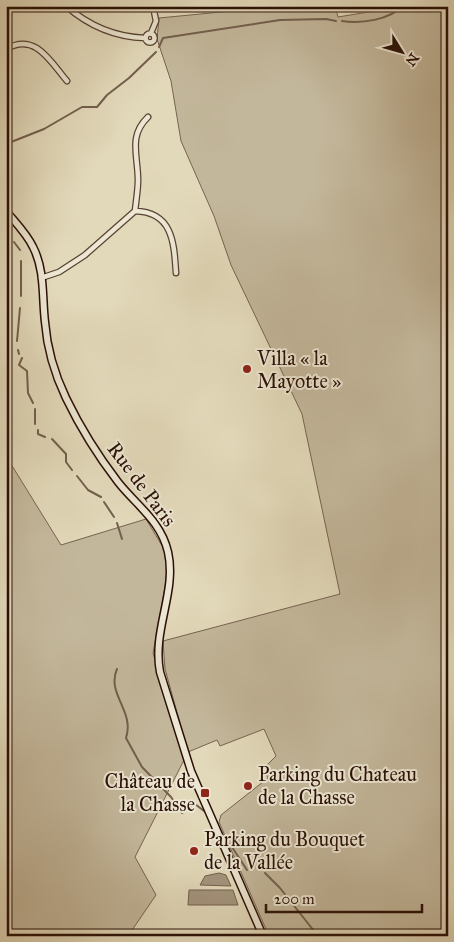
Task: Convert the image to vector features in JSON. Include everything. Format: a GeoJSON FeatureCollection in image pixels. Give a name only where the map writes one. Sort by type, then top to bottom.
{"type":"FeatureCollection","features":[{"type":"Feature","properties":{"kind":"main road","name":"Rue de Paris"},"geometry":{"type":"LineString","coordinates":[[6,211],[33,246],[40,266],[45,324],[50,352],[65,396],[76,418],[118,482],[148,514],[163,535],[168,552],[170,581],[158,638],[157,655],[171,710],[191,771],[263,936]]}},
{"type":"Feature","properties":{"kind":"street"},"geometry":{"type":"LineString","coordinates":[[66,6],[92,26],[129,38],[145,38],[148,42],[152,42],[154,38],[151,33]]}},
{"type":"Feature","properties":{"kind":"street"},"geometry":{"type":"LineString","coordinates":[[145,38],[147,34],[151,33],[156,21],[153,6]]}},
{"type":"Feature","properties":{"kind":"street"},"geometry":{"type":"LineString","coordinates":[[6,50],[21,43],[33,45],[67,80]]}},
{"type":"Feature","properties":{"kind":"street"},"geometry":{"type":"LineString","coordinates":[[42,278],[59,272],[85,255],[136,211],[138,180],[134,146],[138,127],[148,117]]}},
{"type":"Feature","properties":{"kind":"street"},"geometry":{"type":"LineString","coordinates":[[136,211],[153,214],[168,228],[175,253],[176,273]]}},
{"type":"Feature","properties":{"kind":"shaded area"},"geometry":{"type":"Polygon","coordinates":[[[283,6],[335,6],[338,17],[405,6],[448,6],[448,936],[269,936],[219,822],[221,815],[268,778],[265,772],[266,766],[276,756],[264,729],[220,746],[217,740],[188,752],[165,669],[163,641],[340,594],[302,414],[231,265],[214,216],[181,141],[171,81],[157,39],[159,18],[283,6]]]}},
{"type":"Feature","properties":{"kind":"shaded area"},"geometry":{"type":"Polygon","coordinates":[[[6,456],[61,545],[146,519],[164,549],[167,565],[166,582],[153,653],[184,760],[135,857],[156,895],[128,936],[6,936],[6,456]]]}},
{"type":"Feature","properties":{"kind":"shaded area"},"geometry":{"type":"Polygon","coordinates":[[[219,873],[226,875],[231,886],[200,885],[205,876],[219,873]]]}},
{"type":"Feature","properties":{"kind":"shaded area"},"geometry":{"type":"Polygon","coordinates":[[[189,890],[233,890],[238,905],[188,905],[189,890]]]}},
{"type":"Feature","properties":{"kind":"waterway"},"geometry":{"type":"LineString","coordinates":[[342,21],[358,22],[383,18],[403,6]]}},
{"type":"Feature","properties":{"kind":"waterway"},"geometry":{"type":"LineString","coordinates":[[159,47],[163,38],[280,20],[326,19],[336,21]]}},
{"type":"Feature","properties":{"kind":"waterway"},"geometry":{"type":"LineString","coordinates":[[6,144],[44,129],[82,107],[97,107],[107,95],[129,78],[156,52]]}},
{"type":"Feature","properties":{"kind":"waterway"},"geometry":{"type":"LineString","coordinates":[[6,235],[11,239]]}},
{"type":"Feature","properties":{"kind":"waterway"},"geometry":{"type":"LineString","coordinates":[[14,242],[20,250]]}},
{"type":"Feature","properties":{"kind":"waterway"},"geometry":{"type":"LineString","coordinates":[[21,261],[21,296]]}},
{"type":"Feature","properties":{"kind":"waterway"},"geometry":{"type":"LineString","coordinates":[[17,341],[20,308]]}},
{"type":"Feature","properties":{"kind":"waterway"},"geometry":{"type":"LineString","coordinates":[[18,350],[19,354]]}},
{"type":"Feature","properties":{"kind":"waterway"},"geometry":{"type":"LineString","coordinates":[[22,358],[19,365],[27,371],[28,393],[33,403]]}},
{"type":"Feature","properties":{"kind":"waterway"},"geometry":{"type":"LineString","coordinates":[[35,409],[35,424]]}},
{"type":"Feature","properties":{"kind":"waterway"},"geometry":{"type":"LineString","coordinates":[[38,430],[38,434],[45,437]]}},
{"type":"Feature","properties":{"kind":"waterway"},"geometry":{"type":"LineString","coordinates":[[52,439],[66,454],[66,462],[72,470]]}},
{"type":"Feature","properties":{"kind":"waterway"},"geometry":{"type":"LineString","coordinates":[[77,476],[88,490],[101,497]]}},
{"type":"Feature","properties":{"kind":"waterway"},"geometry":{"type":"LineString","coordinates":[[104,502],[114,517]]}},
{"type":"Feature","properties":{"kind":"waterway"},"geometry":{"type":"LineString","coordinates":[[117,523],[122,539]]}},
{"type":"Feature","properties":{"kind":"waterway"},"geometry":{"type":"LineString","coordinates":[[117,669],[115,687],[127,719],[126,738],[142,767],[171,797],[182,813],[195,804],[204,811]]}},
{"type":"Feature","properties":{"kind":"waterway"},"geometry":{"type":"LineString","coordinates":[[230,844],[247,870]]}},
{"type":"Feature","properties":{"kind":"waterway"},"geometry":{"type":"LineString","coordinates":[[265,873],[280,888],[314,931],[314,936]]}},
{"type":"Feature","properties":{"kind":"place","name":"Villa « la Mayotte »"},"geometry":{"type":"Point","coordinates":[247,369]}},
{"type":"Feature","properties":{"kind":"place","name":"Parking du Chateau de la Chasse"},"geometry":{"type":"Point","coordinates":[248,786]}},
{"type":"Feature","properties":{"kind":"place","name":"Château de la Chasse"},"geometry":{"type":"Point","coordinates":[205,793]}},
{"type":"Feature","properties":{"kind":"place","name":"Parking du Bouquet de la Vallée"},"geometry":{"type":"Point","coordinates":[194,851]}}]}
